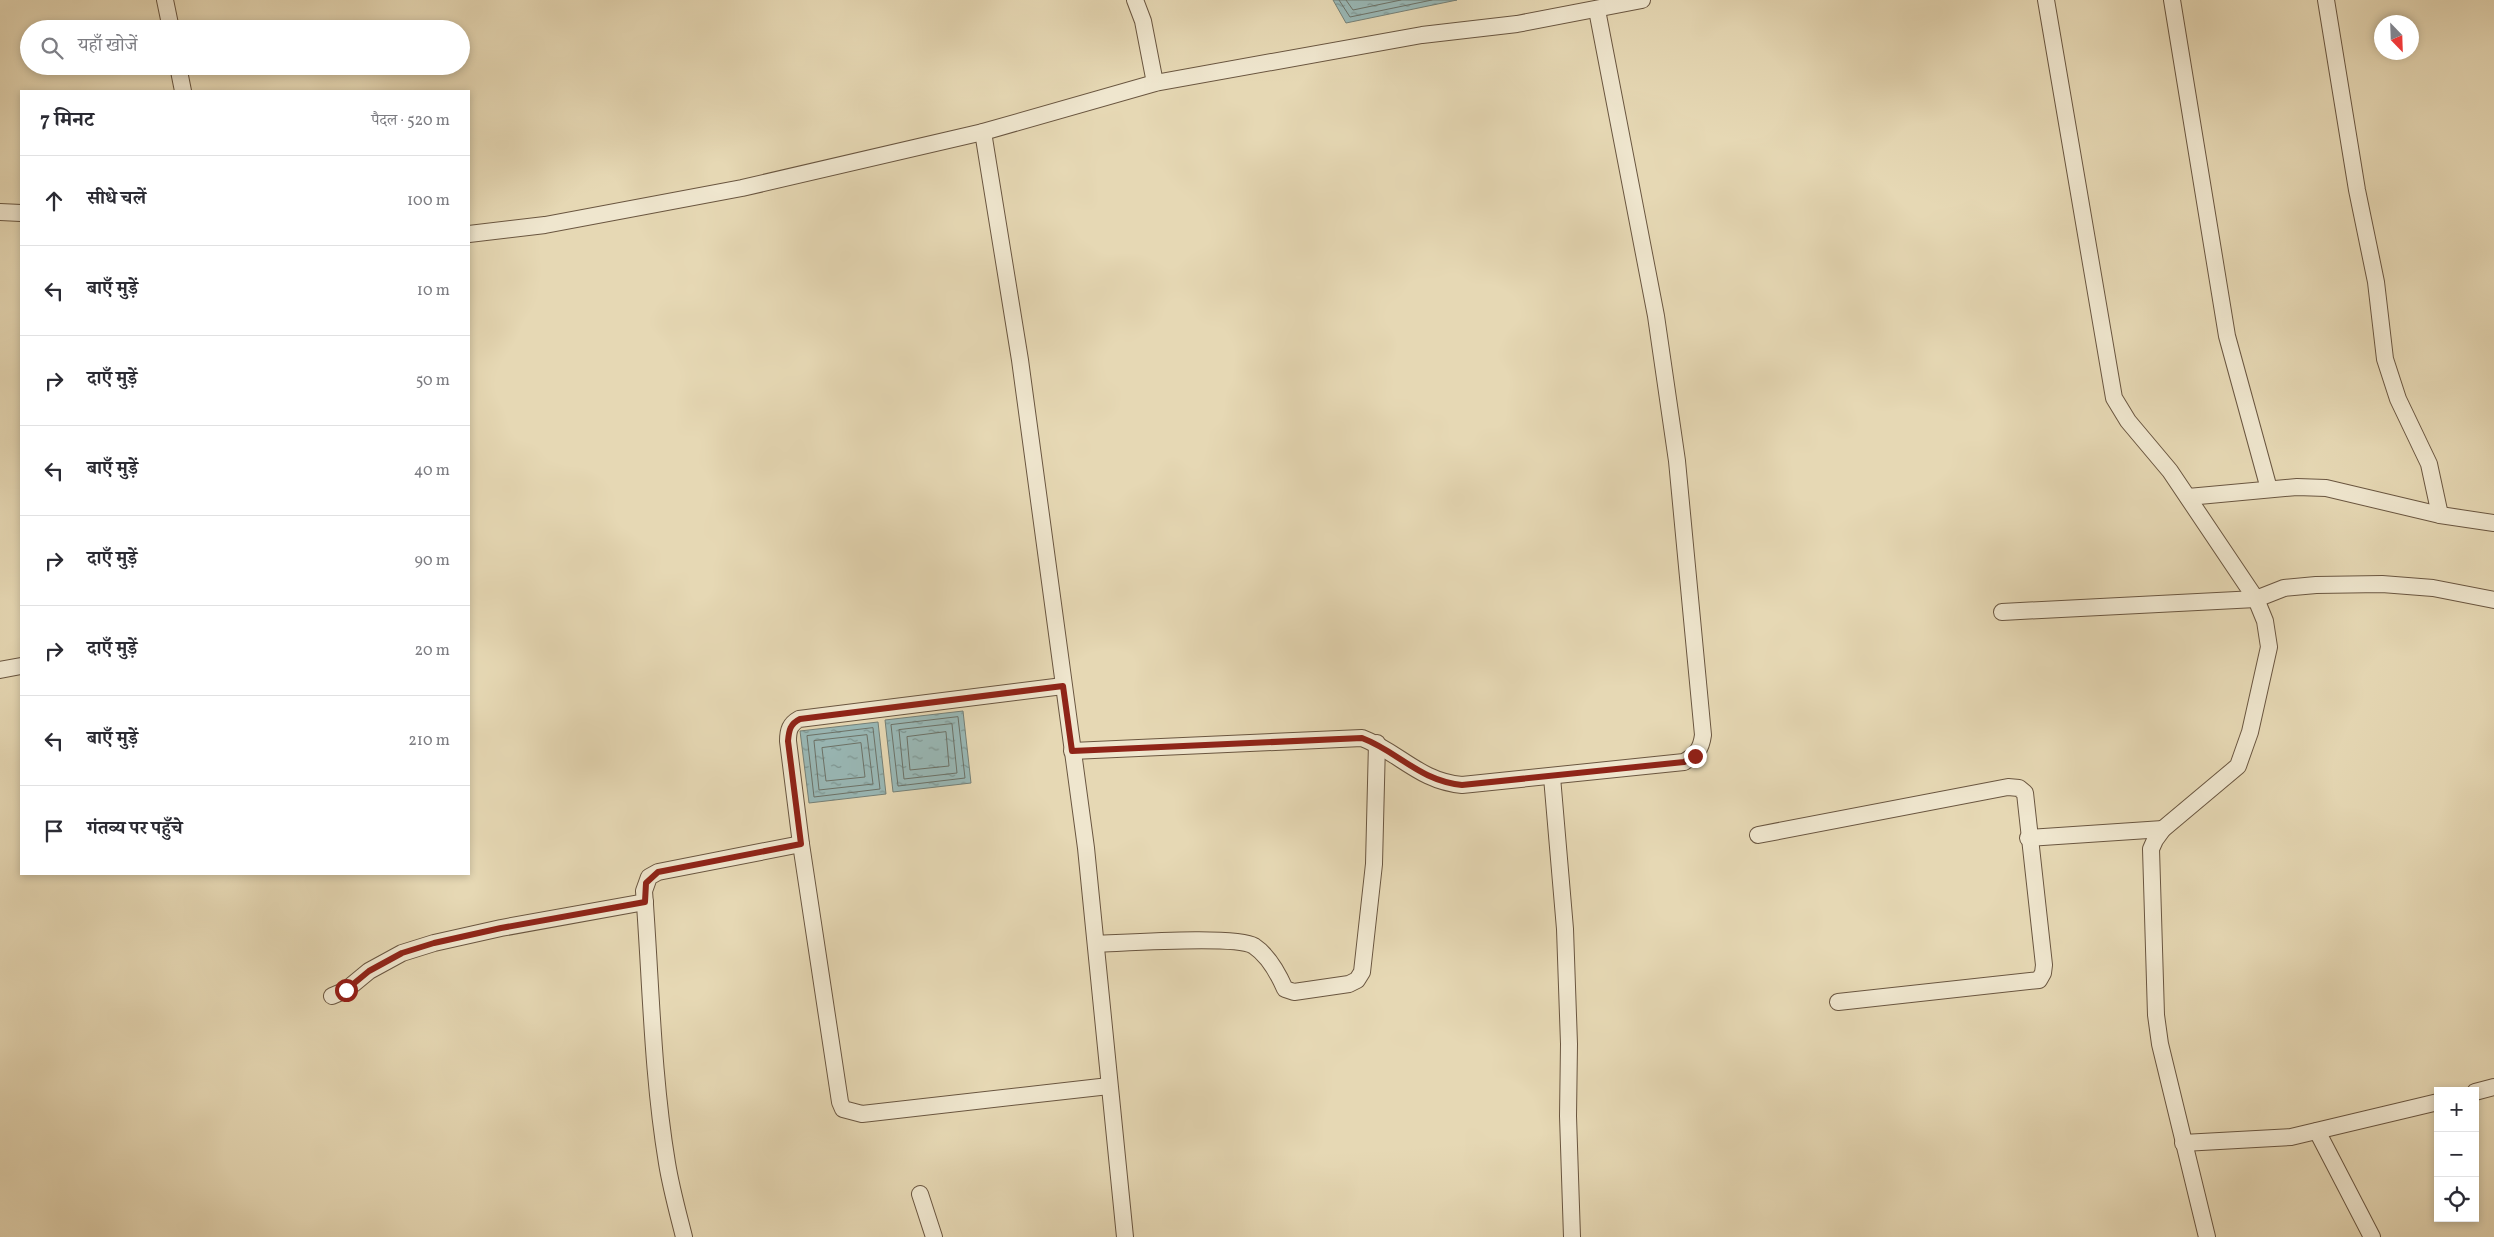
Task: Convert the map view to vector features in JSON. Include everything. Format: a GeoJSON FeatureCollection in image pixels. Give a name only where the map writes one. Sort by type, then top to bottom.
{"type":"FeatureCollection","features":[{"type":"Feature","properties":{"kind":"street"},"geometry":{"type":"LineString","coordinates":[[165,0],[169,20]]}},
{"type":"Feature","properties":{"kind":"street"},"geometry":{"type":"LineString","coordinates":[[1135,0],[1143,21],[1155,83]]}},
{"type":"Feature","properties":{"kind":"street"},"geometry":{"type":"LineString","coordinates":[[470,234],[545,225],[742,188],[983,132],[1155,83],[1422,35],[1518,24],[1642,0]]}},
{"type":"Feature","properties":{"kind":"street"},"geometry":{"type":"LineString","coordinates":[[2046,0],[2114,398],[2128,421],[2170,471],[2256,599],[2265,621],[2269,647],[2250,732],[2238,766],[2163,829],[2154,840],[2151,849],[2156,1016],[2160,1044],[2183,1143],[2208,1237]]}},
{"type":"Feature","properties":{"kind":"street"},"geometry":{"type":"LineString","coordinates":[[2172,0],[2227,336],[2269,489]]}},
{"type":"Feature","properties":{"kind":"street"},"geometry":{"type":"LineString","coordinates":[[2326,0],[2357,190],[2376,282],[2385,359],[2398,399],[2429,464],[2440,515]]}},
{"type":"Feature","properties":{"kind":"street"},"geometry":{"type":"LineString","coordinates":[[1072,751],[1328,738],[1362,738],[1377,743],[1392,756],[1426,775],[1447,784],[1462,785],[1684,762],[1695,756],[1701,748],[1703,735],[1677,461],[1656,316],[1597,10]]}},
{"type":"Feature","properties":{"kind":"street"},"geometry":{"type":"LineString","coordinates":[[180,75],[183,90]]}},
{"type":"Feature","properties":{"kind":"street"},"geometry":{"type":"LineString","coordinates":[[983,132],[1020,360],[1097,944],[1109,1086],[1125,1237]]}},
{"type":"Feature","properties":{"kind":"street"},"geometry":{"type":"LineString","coordinates":[[0,212],[20,213]]}},
{"type":"Feature","properties":{"kind":"street"},"geometry":{"type":"LineString","coordinates":[[2188,497],[2297,487],[2326,488],[2440,515],[2494,523]]}},
{"type":"Feature","properties":{"kind":"street"},"geometry":{"type":"LineString","coordinates":[[2002,612],[2256,599],[2292,587],[2316,584],[2382,584],[2434,588],[2494,600]]}},
{"type":"Feature","properties":{"kind":"street"},"geometry":{"type":"LineString","coordinates":[[0,670],[20,666]]}},
{"type":"Feature","properties":{"kind":"street"},"geometry":{"type":"LineString","coordinates":[[1063,686],[800,719],[793,722],[788,730],[788,741],[801,844],[840,1102],[843,1109],[848,1113],[862,1114],[1109,1086]]}},
{"type":"Feature","properties":{"kind":"street"},"geometry":{"type":"LineString","coordinates":[[1097,944],[1228,941],[1252,945],[1265,955],[1285,989],[1294,992],[1349,984],[1357,980],[1362,972],[1374,864],[1377,743]]}},
{"type":"Feature","properties":{"kind":"street"},"geometry":{"type":"LineString","coordinates":[[1552,777],[1565,929],[1572,1237]]}},
{"type":"Feature","properties":{"kind":"street"},"geometry":{"type":"LineString","coordinates":[[1758,835],[2008,787],[2019,788],[2024,792],[2044,965],[2043,973],[2039,980],[1838,1002]]}},
{"type":"Feature","properties":{"kind":"street"},"geometry":{"type":"LineString","coordinates":[[2028,838],[2163,829]]}},
{"type":"Feature","properties":{"kind":"street"},"geometry":{"type":"LineString","coordinates":[[684,1237],[667,1165],[657,1089],[645,902],[646,883],[658,872],[801,844]]}},
{"type":"Feature","properties":{"kind":"street"},"geometry":{"type":"LineString","coordinates":[[332,996],[346,990],[369,971],[402,953],[434,943],[501,928],[645,902]]}},
{"type":"Feature","properties":{"kind":"street"},"geometry":{"type":"LineString","coordinates":[[2479,1091],[2494,1087]]}},
{"type":"Feature","properties":{"kind":"street"},"geometry":{"type":"LineString","coordinates":[[2183,1143],[2291,1136],[2434,1103]]}},
{"type":"Feature","properties":{"kind":"street"},"geometry":{"type":"LineString","coordinates":[[2317,1131],[2372,1237]]}},
{"type":"Feature","properties":{"kind":"street"},"geometry":{"type":"LineString","coordinates":[[920,1194],[934,1237]]}},
{"type":"Feature","properties":{"kind":"water"},"geometry":{"type":"Polygon","coordinates":[[[1333,0],[1457,0],[1346,23],[1333,0]]]}},
{"type":"Feature","properties":{"kind":"water"},"geometry":{"type":"Polygon","coordinates":[[[963,711],[971,783],[893,792],[885,720],[963,711]]]}},
{"type":"Feature","properties":{"kind":"water"},"geometry":{"type":"Polygon","coordinates":[[[878,722],[886,794],[809,803],[800,731],[878,722]]]}},
{"type":"Feature","properties":{"kind":"route"},"geometry":{"type":"LineString","coordinates":[[346,990],[369,971],[402,953],[434,943],[501,928],[645,902],[644,891],[646,883],[649,877],[658,872],[801,844],[788,741],[788,730],[793,722],[800,719],[1063,686],[1072,751],[1328,738],[1362,738],[1377,743],[1392,756],[1426,775],[1447,784],[1462,785],[1684,762],[1695,756]]}}]}
